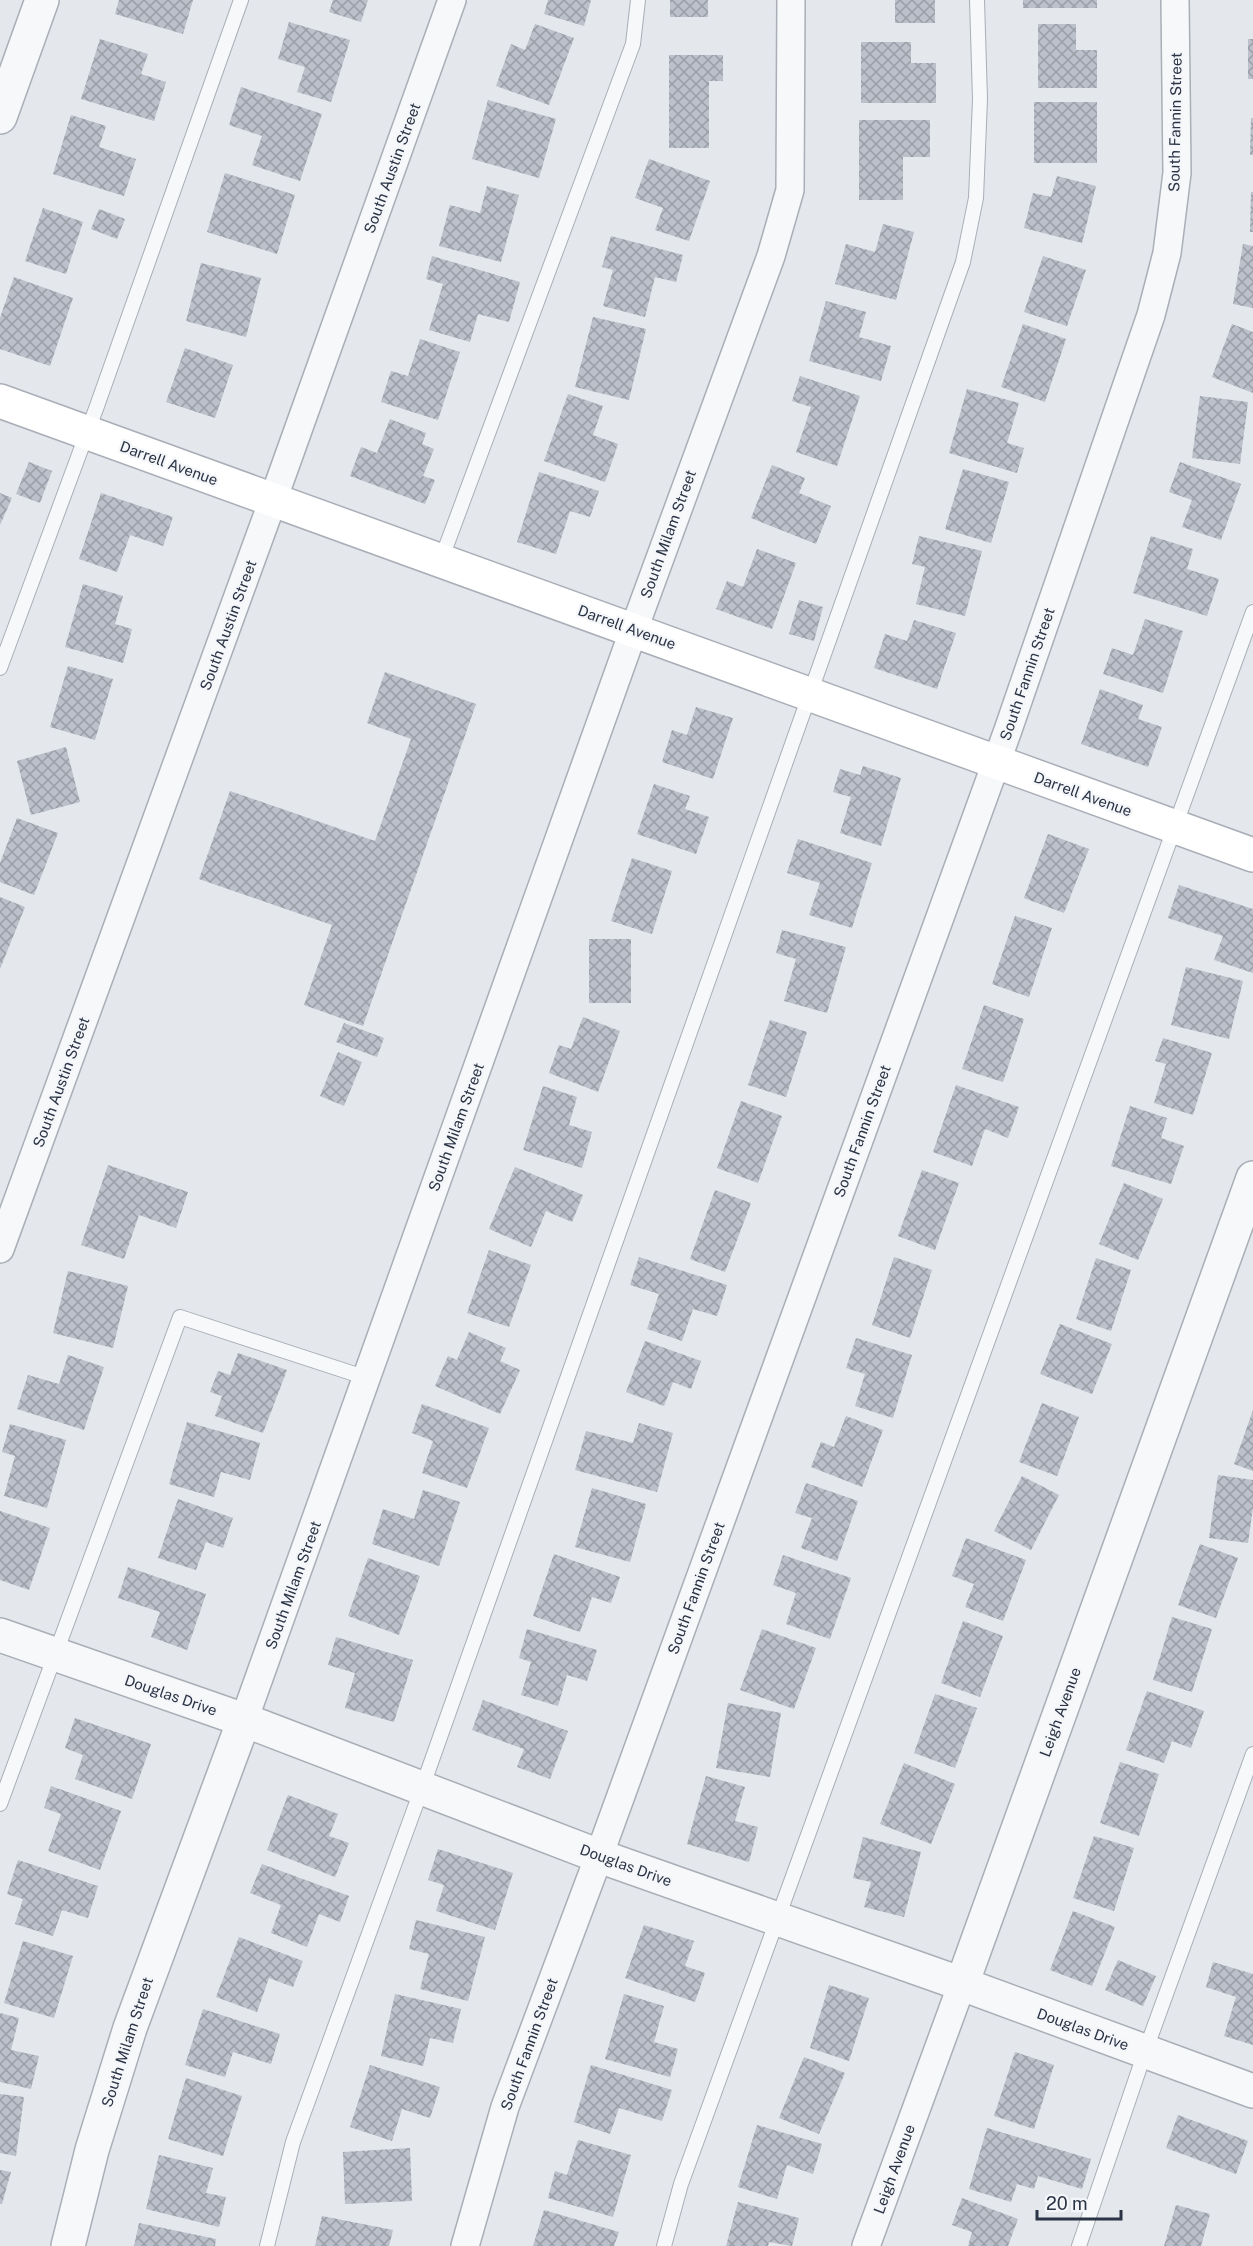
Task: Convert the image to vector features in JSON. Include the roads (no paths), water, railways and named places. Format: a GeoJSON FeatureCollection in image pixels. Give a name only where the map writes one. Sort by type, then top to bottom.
{"type":"FeatureCollection","features":[{"type":"Feature","properties":{"kind":"main road","name":"Darrell Avenue"},"geometry":{"type":"LineString","coordinates":[[0,401],[1253,855]]}},
{"type":"Feature","properties":{"kind":"street"},"geometry":{"type":"LineString","coordinates":[[0,117],[42,0]]}},
{"type":"Feature","properties":{"kind":"street","name":"South Austin Street"},"geometry":{"type":"LineString","coordinates":[[0,1249],[273,500],[452,0]]}},
{"type":"Feature","properties":{"kind":"street","name":"South Milam Street"},"geometry":{"type":"LineString","coordinates":[[68,2246],[92,2150],[130,2028],[244,1720],[634,629],[771,256],[790,190],[790,0]]}},
{"type":"Feature","properties":{"kind":"street","name":"South Fannin Street"},"geometry":{"type":"LineString","coordinates":[[465,2246],[505,2107],[599,1856],[996,762],[1151,315],[1167,253],[1177,173],[1175,0]]}},
{"type":"Feature","properties":{"kind":"street","name":"Leigh Avenue"},"geometry":{"type":"LineString","coordinates":[[866,2246],[1253,1178]]}},
{"type":"Feature","properties":{"kind":"street","name":"Douglas Drive"},"geometry":{"type":"LineString","coordinates":[[0,1635],[244,1720],[599,1856],[962,1984],[1253,2091]]}},
{"type":"Feature","properties":{"kind":"lane"},"geometry":{"type":"LineString","coordinates":[[0,668],[241,0]]}},
{"type":"Feature","properties":{"kind":"lane"},"geometry":{"type":"LineString","coordinates":[[441,560],[633,44],[638,0]]}},
{"type":"Feature","properties":{"kind":"lane"},"geometry":{"type":"LineString","coordinates":[[267,2246],[293,2142],[422,1788],[963,262],[976,198],[980,99],[977,0]]}},
{"type":"Feature","properties":{"kind":"lane"},"geometry":{"type":"LineString","coordinates":[[664,2246],[681,2184],[1253,612]]}},
{"type":"Feature","properties":{"kind":"lane"},"geometry":{"type":"LineString","coordinates":[[0,1804],[180,1317],[367,1378]]}},
{"type":"Feature","properties":{"kind":"lane"},"geometry":{"type":"LineString","coordinates":[[1078,2246],[1145,2052],[1253,1754]]}}]}
